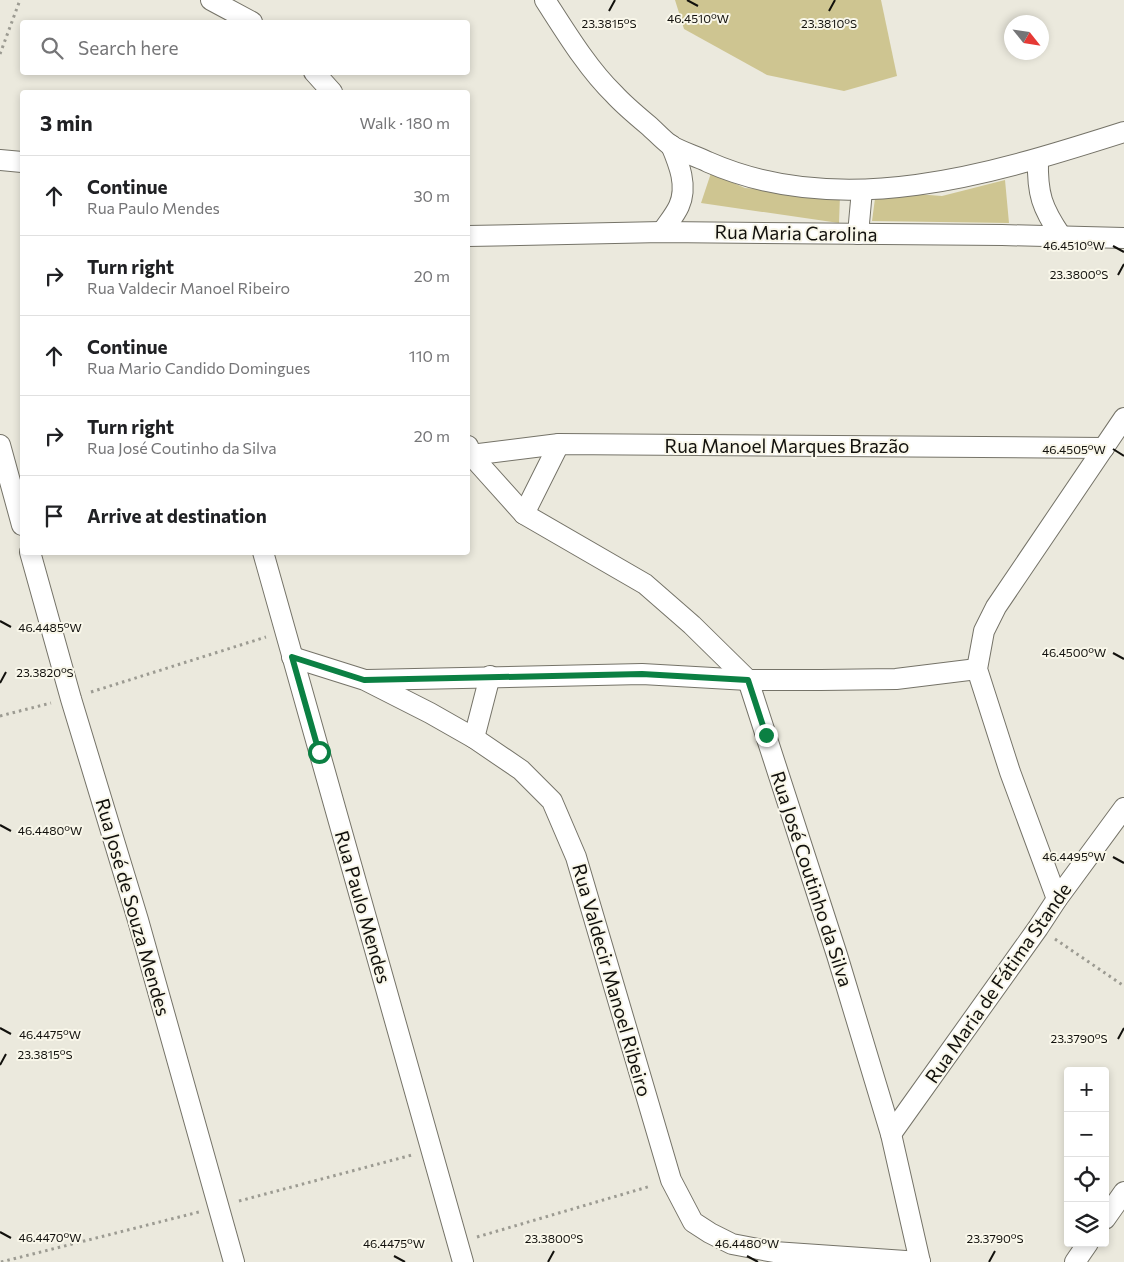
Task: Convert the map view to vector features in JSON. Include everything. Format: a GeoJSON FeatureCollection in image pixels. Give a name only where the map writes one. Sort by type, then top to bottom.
{"type":"FeatureCollection","features":[{"type":"Feature","properties":{"kind":"street"},"geometry":{"type":"LineString","coordinates":[[211,0],[248,20]]}},
{"type":"Feature","properties":{"kind":"street"},"geometry":{"type":"LineString","coordinates":[[545,0],[576,48],[613,94],[671,146],[725,169],[770,182],[806,187],[862,190],[944,181],[1038,159],[1124,132]]}},
{"type":"Feature","properties":{"kind":"street"},"geometry":{"type":"LineString","coordinates":[[317,75],[330,90]]}},
{"type":"Feature","properties":{"kind":"street"},"geometry":{"type":"LineString","coordinates":[[662,232],[680,205],[683,189],[681,170],[671,146]]}},
{"type":"Feature","properties":{"kind":"street"},"geometry":{"type":"LineString","coordinates":[[1038,159],[1040,195],[1046,214],[1061,236]]}},
{"type":"Feature","properties":{"kind":"street"},"geometry":{"type":"LineString","coordinates":[[0,160],[20,162]]}},
{"type":"Feature","properties":{"kind":"street"},"geometry":{"type":"LineString","coordinates":[[858,234],[862,190]]}},
{"type":"Feature","properties":{"kind":"street","name":"Rua Maria Carolina"},"geometry":{"type":"LineString","coordinates":[[470,236],[662,232],[1124,238]]}},
{"type":"Feature","properties":{"kind":"street"},"geometry":{"type":"LineString","coordinates":[[1057,899],[1010,772],[977,669],[984,631],[996,607],[1124,418]]}},
{"type":"Feature","properties":{"kind":"street"},"geometry":{"type":"LineString","coordinates":[[524,514],[559,444]]}},
{"type":"Feature","properties":{"kind":"street","name":"Rua Manoel Marques Brazão"},"geometry":{"type":"LineString","coordinates":[[470,451],[559,444],[1104,448]]}},
{"type":"Feature","properties":{"kind":"street"},"geometry":{"type":"LineString","coordinates":[[0,445],[20,518]]}},
{"type":"Feature","properties":{"kind":"street","name":"Rua José Coutinho da Silva"},"geometry":{"type":"LineString","coordinates":[[470,452],[524,514],[645,584],[692,625],[748,680],[837,955],[891,1134],[920,1262]]}},
{"type":"Feature","properties":{"kind":"street","name":"Rua José de Souza Mendes"},"geometry":{"type":"LineString","coordinates":[[31,555],[71,699],[138,920],[234,1262]]}},
{"type":"Feature","properties":{"kind":"street","name":"Rua Paulo Mendes"},"geometry":{"type":"LineString","coordinates":[[264,555],[461,1253]]}},
{"type":"Feature","properties":{"kind":"street","name":"Rua Valdecir Manoel Ribeiro"},"geometry":{"type":"LineString","coordinates":[[292,657],[364,680],[430,713],[474,738],[521,770],[552,802],[576,857],[671,1180],[693,1222],[710,1234],[732,1244],[774,1252],[920,1262]]}},
{"type":"Feature","properties":{"kind":"street"},"geometry":{"type":"LineString","coordinates":[[364,680],[642,674],[748,680],[896,679],[977,669]]}},
{"type":"Feature","properties":{"kind":"street"},"geometry":{"type":"LineString","coordinates":[[474,738],[490,676]]}},
{"type":"Feature","properties":{"kind":"street","name":"Rua Maria de Fátima Stande"},"geometry":{"type":"LineString","coordinates":[[891,1134],[1057,899],[1124,808]]}},
{"type":"Feature","properties":{"kind":"street"},"geometry":{"type":"LineString","coordinates":[[1109,1213],[1124,1192]]}},
{"type":"Feature","properties":{"kind":"street"},"geometry":{"type":"LineString","coordinates":[[1075,1262],[1085,1247]]}},
{"type":"Feature","properties":{"kind":"path"},"geometry":{"type":"LineString","coordinates":[[0,54],[20,0]]}},
{"type":"Feature","properties":{"kind":"path"},"geometry":{"type":"LineString","coordinates":[[0,716],[71,699],[286,631]]}},
{"type":"Feature","properties":{"kind":"path"},"geometry":{"type":"LineString","coordinates":[[1038,928],[1124,986]]}},
{"type":"Feature","properties":{"kind":"path"},"geometry":{"type":"LineString","coordinates":[[461,1253],[671,1180]]}},
{"type":"Feature","properties":{"kind":"shaded area"},"geometry":{"type":"Polygon","coordinates":[[[675,0],[881,0],[897,76],[844,91],[767,75],[684,29],[675,0]]]}},
{"type":"Feature","properties":{"kind":"shaded area"},"geometry":{"type":"Polygon","coordinates":[[[711,173],[745,188],[840,195],[839,223],[701,203],[711,173]]]}},
{"type":"Feature","properties":{"kind":"shaded area"},"geometry":{"type":"Polygon","coordinates":[[[1005,180],[1009,223],[872,221],[876,191],[942,196],[1005,180]]]}},
{"type":"Feature","properties":{"kind":"route"},"geometry":{"type":"LineString","coordinates":[[319,752],[292,657],[364,680],[642,674],[748,680],[766,735]]}}]}
